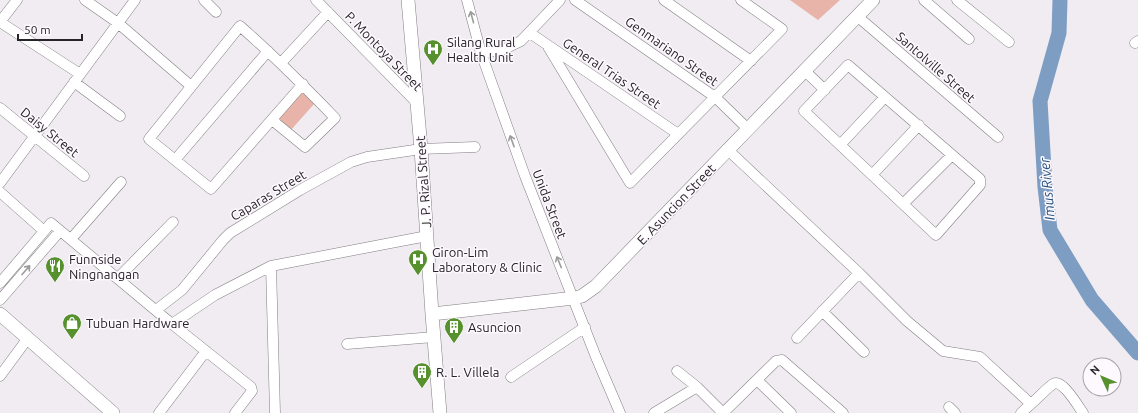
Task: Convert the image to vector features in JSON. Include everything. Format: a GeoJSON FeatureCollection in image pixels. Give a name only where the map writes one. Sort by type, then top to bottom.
{"type":"FeatureCollection","features":[{"type":"Feature","properties":{"kind":"main road","name":"J. P. Rizal Street"},"geometry":{"type":"LineString","coordinates":[[408,0],[418,104],[440,413]]}},
{"type":"Feature","properties":{"kind":"main road","name":"E. Asuncion Street"},"geometry":{"type":"LineString","coordinates":[[432,314],[582,296],[596,286],[873,0]]}},
{"type":"Feature","properties":{"kind":"main road"},"geometry":{"type":"LineString","coordinates":[[0,314],[113,413]]}},
{"type":"Feature","properties":{"kind":"street"},"geometry":{"type":"LineString","coordinates":[[17,0],[0,22],[80,74]]}},
{"type":"Feature","properties":{"kind":"street"},"geometry":{"type":"LineString","coordinates":[[86,0],[118,23],[191,86]]}},
{"type":"Feature","properties":{"kind":"street"},"geometry":{"type":"LineString","coordinates":[[0,183],[135,0]]}},
{"type":"Feature","properties":{"kind":"street"},"geometry":{"type":"LineString","coordinates":[[204,0],[216,12]]}},
{"type":"Feature","properties":{"kind":"street","name":"P. Montoya Street"},"geometry":{"type":"LineString","coordinates":[[316,0],[418,104]]}},
{"type":"Feature","properties":{"kind":"street","name":"Unida Street"},"geometry":{"type":"LineString","coordinates":[[467,0],[481,53],[525,176],[620,413]]}},
{"type":"Feature","properties":{"kind":"street"},"geometry":{"type":"LineString","coordinates":[[481,53],[502,50],[521,41],[560,0]]}},
{"type":"Feature","properties":{"kind":"street","name":"Genmariano Street"},"geometry":{"type":"LineString","coordinates":[[575,0],[715,97],[748,129]]}},
{"type":"Feature","properties":{"kind":"street"},"geometry":{"type":"LineString","coordinates":[[664,0],[751,61]]}},
{"type":"Feature","properties":{"kind":"street"},"geometry":{"type":"LineString","coordinates":[[547,44],[630,182],[782,29],[741,0]]}},
{"type":"Feature","properties":{"kind":"street"},"geometry":{"type":"LineString","coordinates":[[924,0],[969,38]]}},
{"type":"Feature","properties":{"kind":"street"},"geometry":{"type":"LineString","coordinates":[[957,0],[1009,42]]}},
{"type":"Feature","properties":{"kind":"street"},"geometry":{"type":"LineString","coordinates":[[281,63],[328,12]]}},
{"type":"Feature","properties":{"kind":"street","name":"Santolville Street"},"geometry":{"type":"LineString","coordinates":[[857,16],[998,137]]}},
{"type":"Feature","properties":{"kind":"street"},"geometry":{"type":"LineString","coordinates":[[272,120],[305,147],[335,118],[303,84],[240,26],[149,139],[211,190],[303,84]]}},
{"type":"Feature","properties":{"kind":"street","name":"General Trias Street"},"geometry":{"type":"LineString","coordinates":[[530,33],[678,134]]}},
{"type":"Feature","properties":{"kind":"street"},"geometry":{"type":"LineString","coordinates":[[175,160],[268,51]]}},
{"type":"Feature","properties":{"kind":"street"},"geometry":{"type":"LineString","coordinates":[[848,65],[980,179],[980,185],[936,235],[804,111],[825,90],[848,65]]}},
{"type":"Feature","properties":{"kind":"street"},"geometry":{"type":"LineString","coordinates":[[805,71],[825,90]]}},
{"type":"Feature","properties":{"kind":"street"},"geometry":{"type":"LineString","coordinates":[[74,82],[120,116]]}},
{"type":"Feature","properties":{"kind":"street"},"geometry":{"type":"LineString","coordinates":[[840,145],[885,97]]}},
{"type":"Feature","properties":{"kind":"street","name":"Daisy Street"},"geometry":{"type":"LineString","coordinates":[[0,108],[84,176]]}},
{"type":"Feature","properties":{"kind":"street"},"geometry":{"type":"LineString","coordinates":[[872,175],[919,125]]}},
{"type":"Feature","properties":{"kind":"street","name":"Caparas Street"},"geometry":{"type":"LineString","coordinates":[[156,310],[182,290],[223,240],[240,227],[343,165],[367,157],[421,149],[475,147]]}},
{"type":"Feature","properties":{"kind":"street"},"geometry":{"type":"LineString","coordinates":[[728,150],[859,273],[907,321],[943,351],[980,357],[1031,404]]}},
{"type":"Feature","properties":{"kind":"street"},"geometry":{"type":"LineString","coordinates":[[903,204],[952,155]]}},
{"type":"Feature","properties":{"kind":"street"},"geometry":{"type":"LineString","coordinates":[[71,239],[121,182]]}},
{"type":"Feature","properties":{"kind":"street"},"geometry":{"type":"LineString","coordinates":[[0,192],[44,231]]}},
{"type":"Feature","properties":{"kind":"street"},"geometry":{"type":"LineString","coordinates":[[118,278],[173,222]]}},
{"type":"Feature","properties":{"kind":"street"},"geometry":{"type":"LineString","coordinates":[[0,283],[51,223],[251,388],[252,391],[235,413]]}},
{"type":"Feature","properties":{"kind":"street"},"geometry":{"type":"LineString","coordinates":[[0,300],[60,231]]}},
{"type":"Feature","properties":{"kind":"street"},"geometry":{"type":"LineString","coordinates":[[172,324],[215,294],[270,266],[427,236]]}},
{"type":"Feature","properties":{"kind":"street"},"geometry":{"type":"LineString","coordinates":[[270,266],[275,413]]}},
{"type":"Feature","properties":{"kind":"street"},"geometry":{"type":"LineString","coordinates":[[797,338],[859,273]]}},
{"type":"Feature","properties":{"kind":"street"},"geometry":{"type":"LineString","coordinates":[[822,311],[864,352]]}},
{"type":"Feature","properties":{"kind":"street"},"geometry":{"type":"LineString","coordinates":[[511,377],[585,327]]}},
{"type":"Feature","properties":{"kind":"street"},"geometry":{"type":"LineString","coordinates":[[347,344],[434,337]]}},
{"type":"Feature","properties":{"kind":"street"},"geometry":{"type":"LineString","coordinates":[[0,376],[28,338]]}},
{"type":"Feature","properties":{"kind":"street"},"geometry":{"type":"LineString","coordinates":[[159,413],[206,351]]}},
{"type":"Feature","properties":{"kind":"street"},"geometry":{"type":"LineString","coordinates":[[677,371],[697,387],[723,413],[776,361],[782,360],[841,412]]}},
{"type":"Feature","properties":{"kind":"street"},"geometry":{"type":"LineString","coordinates":[[757,380],[791,413]]}},
{"type":"Feature","properties":{"kind":"street"},"geometry":{"type":"LineString","coordinates":[[1021,413],[1053,384],[1058,383],[1070,394],[1083,413]]}},
{"type":"Feature","properties":{"kind":"street"},"geometry":{"type":"LineString","coordinates":[[654,413],[697,387]]}},
{"type":"Feature","properties":{"kind":"shaded area"},"geometry":{"type":"Polygon","coordinates":[[[790,0],[840,0],[818,20],[790,0]]]}},
{"type":"Feature","properties":{"kind":"shaded area"},"geometry":{"type":"Polygon","coordinates":[[[302,92],[315,103],[290,131],[278,119],[302,92]]]}},
{"type":"Feature","properties":{"kind":"waterway","name":"Imus River"},"geometry":{"type":"LineString","coordinates":[[1060,0],[1059,33],[1040,101],[1045,187],[1050,230],[1092,300],[1138,353]]}},
{"type":"Feature","properties":{"kind":"place","name":"Silang Rural Health Unit"},"geometry":{"type":"Point","coordinates":[433,66]}},
{"type":"Feature","properties":{"kind":"place","name":"Giron-Lim Laboratory & Clinic"},"geometry":{"type":"Point","coordinates":[418,276]}},
{"type":"Feature","properties":{"kind":"place","name":"Funnside Ningnangan"},"geometry":{"type":"Point","coordinates":[55,283]}},
{"type":"Feature","properties":{"kind":"place","name":"Tubuan Hardware"},"geometry":{"type":"Point","coordinates":[72,340]}},
{"type":"Feature","properties":{"kind":"place","name":"Asuncion"},"geometry":{"type":"Point","coordinates":[454,344]}},
{"type":"Feature","properties":{"kind":"place","name":"R. L. Villela"},"geometry":{"type":"Point","coordinates":[422,389]}}]}
